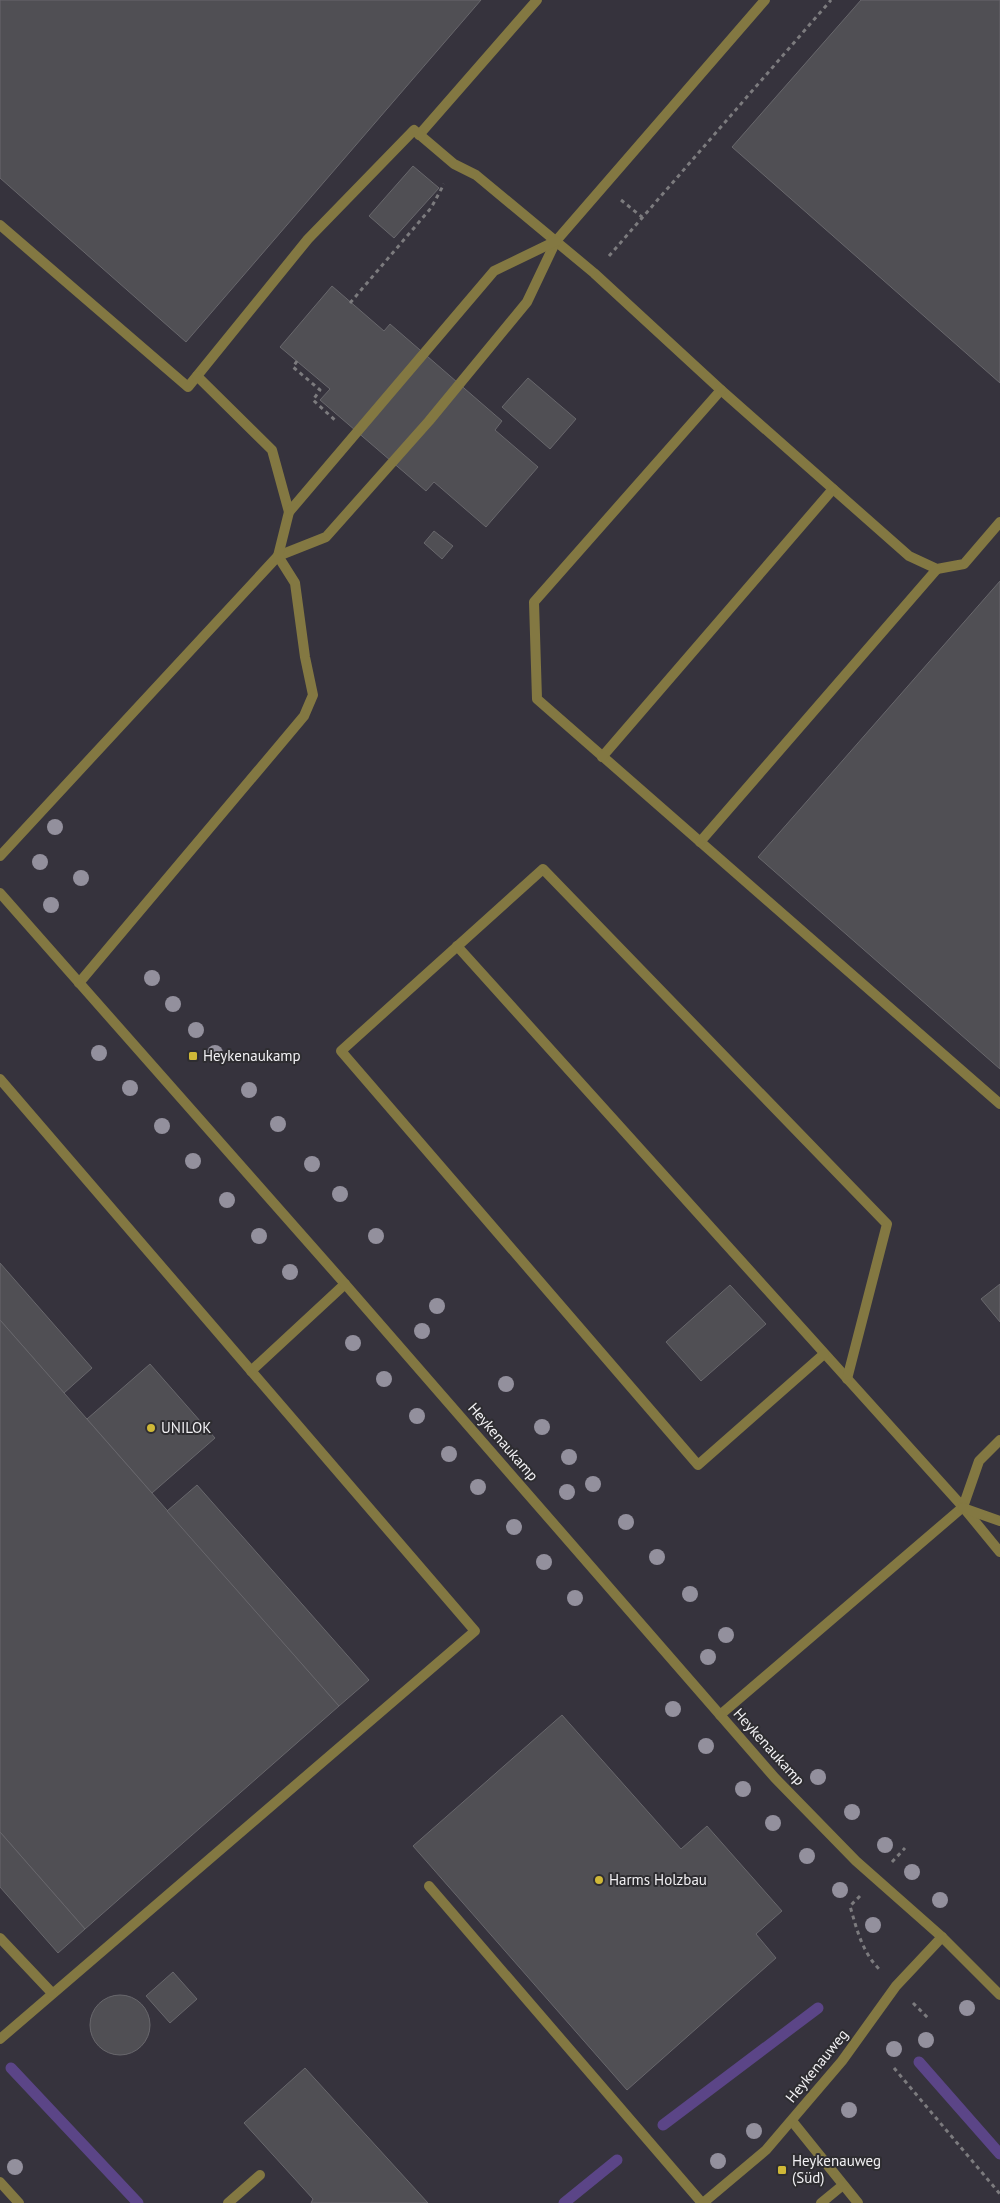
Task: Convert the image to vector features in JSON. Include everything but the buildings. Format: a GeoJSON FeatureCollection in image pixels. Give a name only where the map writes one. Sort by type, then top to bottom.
{"type":"FeatureCollection","features":[{"type":"Feature","properties":{"kind":"street"},"geometry":{"type":"LineString","coordinates":[[419,135],[537,0]]}},
{"type":"Feature","properties":{"kind":"street"},"geometry":{"type":"LineString","coordinates":[[0,856],[278,556],[326,537],[352,508],[429,420],[527,302],[556,242],[765,0]]}},
{"type":"Feature","properties":{"kind":"street"},"geometry":{"type":"LineString","coordinates":[[0,225],[188,386],[308,239],[414,130],[454,164],[476,175],[594,273],[721,390],[909,556],[937,569],[964,564],[1000,522]]}},
{"type":"Feature","properties":{"kind":"street"},"geometry":{"type":"LineString","coordinates":[[79,983],[304,716],[313,695],[305,657],[295,583],[278,556],[289,512],[494,271],[556,242]]}},
{"type":"Feature","properties":{"kind":"street"},"geometry":{"type":"LineString","coordinates":[[197,376],[272,450],[289,512]]}},
{"type":"Feature","properties":{"kind":"street"},"geometry":{"type":"LineString","coordinates":[[721,390],[534,602],[536,699],[1000,1104]]}},
{"type":"Feature","properties":{"kind":"street"},"geometry":{"type":"LineString","coordinates":[[602,757],[833,489]]}},
{"type":"Feature","properties":{"kind":"street"},"geometry":{"type":"LineString","coordinates":[[700,842],[937,569]]}},
{"type":"Feature","properties":{"kind":"street"},"geometry":{"type":"LineString","coordinates":[[824,1354],[698,1465],[341,1050],[543,869],[887,1224],[847,1379]]}},
{"type":"Feature","properties":{"kind":"street","name":"Heykenaukamp"},"geometry":{"type":"LineString","coordinates":[[0,893],[345,1284],[775,1778],[830,1835],[876,1879],[942,1937],[1000,1995]]}},
{"type":"Feature","properties":{"kind":"street"},"geometry":{"type":"LineString","coordinates":[[457,946],[962,1507],[1000,1552]]}},
{"type":"Feature","properties":{"kind":"street"},"geometry":{"type":"LineString","coordinates":[[0,1079],[475,1631],[0,2038]]}},
{"type":"Feature","properties":{"kind":"street"},"geometry":{"type":"LineString","coordinates":[[251,1371],[345,1284]]}},
{"type":"Feature","properties":{"kind":"street"},"geometry":{"type":"LineString","coordinates":[[720,1715],[962,1507],[979,1461],[1000,1440]]}},
{"type":"Feature","properties":{"kind":"street"},"geometry":{"type":"LineString","coordinates":[[962,1507],[1000,1521]]}},
{"type":"Feature","properties":{"kind":"street"},"geometry":{"type":"LineString","coordinates":[[429,1886],[703,2203]]}},
{"type":"Feature","properties":{"kind":"street","name":"Heykenauweg"},"geometry":{"type":"LineString","coordinates":[[703,2203],[766,2150],[842,2061],[896,1986],[942,1937]]}},
{"type":"Feature","properties":{"kind":"street"},"geometry":{"type":"LineString","coordinates":[[0,1938],[52,1993]]}},
{"type":"Feature","properties":{"kind":"street"},"geometry":{"type":"LineString","coordinates":[[792,2121],[858,2203]]}},
{"type":"Feature","properties":{"kind":"street"},"geometry":{"type":"LineString","coordinates":[[228,2203],[260,2175]]}},
{"type":"Feature","properties":{"kind":"street"},"geometry":{"type":"LineString","coordinates":[[0,2182],[19,2203]]}},
{"type":"Feature","properties":{"kind":"street"},"geometry":{"type":"LineString","coordinates":[[822,2203],[844,2185]]}},
{"type":"Feature","properties":{"kind":"path"},"geometry":{"type":"LineString","coordinates":[[594,273],[831,0]]}},
{"type":"Feature","properties":{"kind":"path"},"geometry":{"type":"LineString","coordinates":[[350,303],[431,208],[454,164]]}},
{"type":"Feature","properties":{"kind":"path"},"geometry":{"type":"LineString","coordinates":[[297,361],[293,367],[320,390],[313,400],[353,438]]}},
{"type":"Feature","properties":{"kind":"path"},"geometry":{"type":"LineString","coordinates":[[892,1862],[905,1848]]}},
{"type":"Feature","properties":{"kind":"path"},"geometry":{"type":"LineString","coordinates":[[859,1897],[850,1906],[862,1947],[870,1962],[874,1965]]}},
{"type":"Feature","properties":{"kind":"path"},"geometry":{"type":"LineString","coordinates":[[917,2007],[928,2018]]}},
{"type":"Feature","properties":{"kind":"path"},"geometry":{"type":"LineString","coordinates":[[894,2068],[1000,2194]]}},
{"type":"Feature","properties":{"kind":"shaded area"},"geometry":{"type":"Polygon","coordinates":[[[0,0],[1000,0],[1000,2203],[0,2203],[0,0]]]}},
{"type":"Feature","properties":{"kind":"waterway"},"geometry":{"type":"LineString","coordinates":[[663,2125],[818,2008]]}},
{"type":"Feature","properties":{"kind":"waterway"},"geometry":{"type":"LineString","coordinates":[[919,2062],[1000,2154]]}},
{"type":"Feature","properties":{"kind":"waterway"},"geometry":{"type":"LineString","coordinates":[[11,2068],[138,2203]]}},
{"type":"Feature","properties":{"kind":"waterway"},"geometry":{"type":"LineString","coordinates":[[564,2203],[617,2160]]}},
{"type":"Feature","properties":{"kind":"place","name":"Heykenaukamp"},"geometry":{"type":"Point","coordinates":[193,1056]}},
{"type":"Feature","properties":{"kind":"place","name":"UNILOK"},"geometry":{"type":"Point","coordinates":[151,1428]}},
{"type":"Feature","properties":{"kind":"place","name":"Harms Holzbau"},"geometry":{"type":"Point","coordinates":[599,1880]}},
{"type":"Feature","properties":{"kind":"place","name":"Heykenauweg (Süd)"},"geometry":{"type":"Point","coordinates":[782,2170]}}]}
